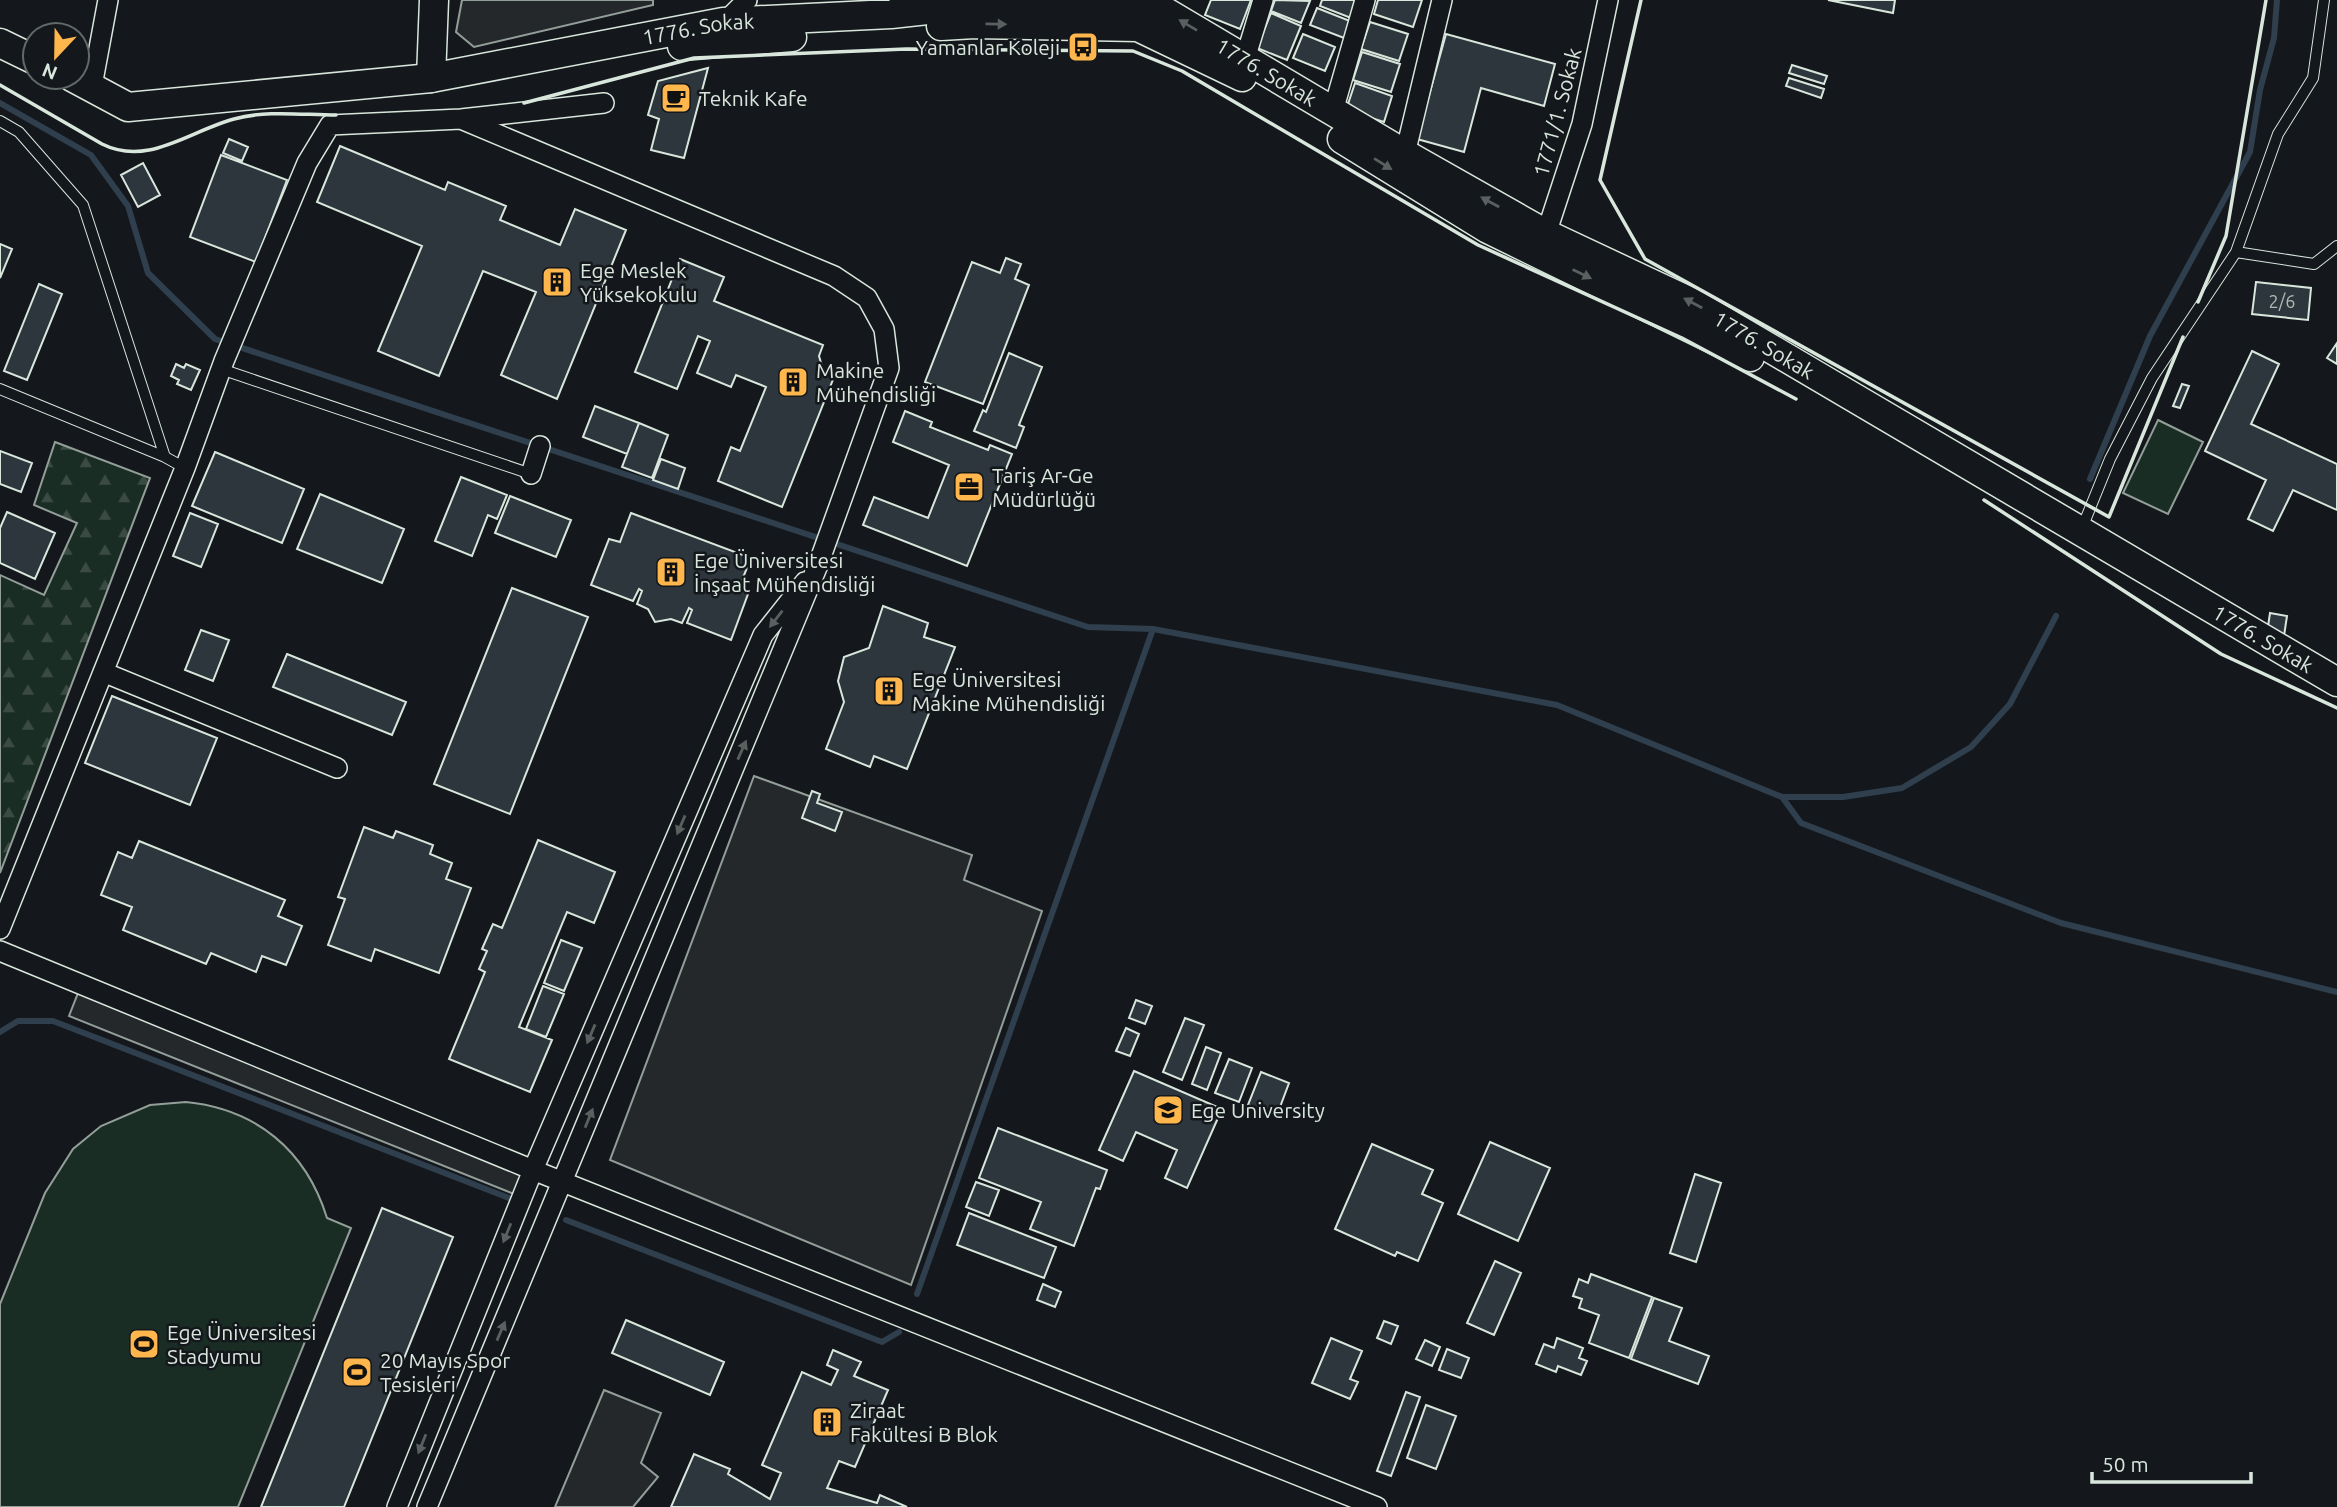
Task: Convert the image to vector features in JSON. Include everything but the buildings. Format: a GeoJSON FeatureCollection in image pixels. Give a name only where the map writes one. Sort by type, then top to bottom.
{"type":"FeatureCollection","features":[{"type":"Feature","properties":{"kind":"street"},"geometry":{"type":"LineString","coordinates":[[91,53],[108,0]]}},
{"type":"Feature","properties":{"kind":"street"},"geometry":{"type":"LineString","coordinates":[[431,78],[434,0]]}},
{"type":"Feature","properties":{"kind":"street"},"geometry":{"type":"LineString","coordinates":[[718,33],[747,0]]}},
{"type":"Feature","properties":{"kind":"street"},"geometry":{"type":"LineString","coordinates":[[1245,59],[1262,0]]}},
{"type":"Feature","properties":{"kind":"street"},"geometry":{"type":"LineString","coordinates":[[1333,111],[1365,0]]}},
{"type":"Feature","properties":{"kind":"street"},"geometry":{"type":"LineString","coordinates":[[1405,154],[1442,0]]}},
{"type":"Feature","properties":{"kind":"street","name":"1771/1. Sokak"},"geometry":{"type":"LineString","coordinates":[[1546,234],[1582,124],[1608,0]]}},
{"type":"Feature","properties":{"kind":"street","name":"1776. Sokak"},"geometry":{"type":"LineString","coordinates":[[91,86],[128,107],[431,78],[563,53],[599,60],[718,33],[1000,1],[1130,9]]}},
{"type":"Feature","properties":{"kind":"street","name":"1776. Sokak"},"geometry":{"type":"LineString","coordinates":[[891,15],[974,24],[1159,8],[1546,234],[1695,303],[1898,431]]}},
{"type":"Feature","properties":{"kind":"street","name":"1776. Sokak"},"geometry":{"type":"LineString","coordinates":[[1130,9],[1138,27],[1234,72],[1488,229],[1711,336],[1898,431],[2081,531],[2337,682]]}},
{"type":"Feature","properties":{"kind":"street"},"geometry":{"type":"LineString","coordinates":[[0,43],[21,53]]}},
{"type":"Feature","properties":{"kind":"street"},"geometry":{"type":"LineString","coordinates":[[0,929],[185,468],[222,365],[307,163],[330,125],[461,119],[604,103]]}},
{"type":"Feature","properties":{"kind":"street"},"geometry":{"type":"LineString","coordinates":[[427,1507],[564,1182],[682,886],[823,551],[890,369],[884,329],[867,298],[835,276],[461,119]]}},
{"type":"Feature","properties":{"kind":"street"},"geometry":{"type":"LineString","coordinates":[[531,474],[540,446]]}},
{"type":"Feature","properties":{"kind":"street"},"geometry":{"type":"LineString","coordinates":[[397,1507],[533,1170],[763,635],[823,551]]}},
{"type":"Feature","properties":{"kind":"street"},"geometry":{"type":"LineString","coordinates":[[103,672],[337,768]]}},
{"type":"Feature","properties":{"kind":"street"},"geometry":{"type":"LineString","coordinates":[[706,768],[729,779]]}},
{"type":"Feature","properties":{"kind":"street"},"geometry":{"type":"LineString","coordinates":[[659,877],[682,886]]}},
{"type":"Feature","properties":{"kind":"street"},"geometry":{"type":"LineString","coordinates":[[0,951],[533,1170],[1377,1507]]}},
{"type":"Feature","properties":{"kind":"lane"},"geometry":{"type":"LineString","coordinates":[[2081,531],[2110,459],[2152,378],[2236,252],[2278,134],[2313,78],[2324,0]]}},
{"type":"Feature","properties":{"kind":"lane"},"geometry":{"type":"LineString","coordinates":[[0,121],[19,132],[83,205],[165,457]]}},
{"type":"Feature","properties":{"kind":"lane"},"geometry":{"type":"LineString","coordinates":[[2236,252],[2314,264],[2337,246]]}},
{"type":"Feature","properties":{"kind":"lane"},"geometry":{"type":"LineString","coordinates":[[222,365],[531,474]]}},
{"type":"Feature","properties":{"kind":"lane"},"geometry":{"type":"LineString","coordinates":[[0,389],[165,457],[185,468]]}},
{"type":"Feature","properties":{"kind":"green space"},"geometry":{"type":"Polygon","coordinates":[[[2158,420],[2203,442],[2168,514],[2123,493],[2158,420]]]}},
{"type":"Feature","properties":{"kind":"green space"},"geometry":{"type":"Polygon","coordinates":[[[55,442],[150,478],[0,873],[0,575],[44,595],[77,523],[34,505],[55,442]]]}},
{"type":"Feature","properties":{"kind":"green space","name":"Ege Üniversitesi Stadyumu"},"geometry":{"type":"Polygon","coordinates":[[[186,1102],[235,1114],[275,1137],[292,1153],[306,1172],[327,1218],[351,1228],[238,1507],[0,1507],[0,1304],[45,1193],[73,1149],[101,1126],[150,1105],[186,1102]]]}},
{"type":"Feature","properties":{"kind":"shaded area"},"geometry":{"type":"Polygon","coordinates":[[[462,0],[653,0],[653,5],[474,47],[456,32],[462,0]]]}},
{"type":"Feature","properties":{"kind":"shaded area"},"geometry":{"type":"Polygon","coordinates":[[[754,776],[972,855],[964,880],[1042,911],[911,1285],[610,1160],[754,776]]]}},
{"type":"Feature","properties":{"kind":"shaded area"},"geometry":{"type":"Polygon","coordinates":[[[78,993],[523,1171],[514,1194],[69,1016],[78,993]]]}},
{"type":"Feature","properties":{"kind":"shaded area"},"geometry":{"type":"Polygon","coordinates":[[[604,1390],[661,1413],[641,1463],[658,1477],[633,1507],[555,1507],[604,1390]]]}},
{"type":"Feature","properties":{"kind":"waterway"},"geometry":{"type":"LineString","coordinates":[[2090,479],[2150,336],[2250,152],[2260,90],[2274,38],[2277,0]]}},
{"type":"Feature","properties":{"kind":"waterway"},"geometry":{"type":"LineString","coordinates":[[0,103],[91,155],[128,206],[148,273],[215,339],[1088,627],[1153,629],[1557,705],[1782,797],[1843,797],[1902,788],[1971,747],[2010,704],[2056,616]]}},
{"type":"Feature","properties":{"kind":"waterway"},"geometry":{"type":"LineString","coordinates":[[917,1294],[1153,629]]}},
{"type":"Feature","properties":{"kind":"waterway"},"geometry":{"type":"LineString","coordinates":[[1782,797],[1801,823],[2061,923],[2337,992]]}},
{"type":"Feature","properties":{"kind":"waterway"},"geometry":{"type":"LineString","coordinates":[[0,1032],[18,1021],[53,1021],[509,1198]]}},
{"type":"Feature","properties":{"kind":"waterway"},"geometry":{"type":"LineString","coordinates":[[566,1220],[882,1342],[899,1332]]}},
{"type":"Feature","properties":{"kind":"wall"},"geometry":{"type":"LineString","coordinates":[[1641,0],[1600,180],[1645,259],[2109,517],[2183,337]]}},
{"type":"Feature","properties":{"kind":"wall"},"geometry":{"type":"LineString","coordinates":[[2198,302],[2226,236],[2266,0]]}},
{"type":"Feature","properties":{"kind":"wall"},"geometry":{"type":"LineString","coordinates":[[524,103],[694,58],[906,49],[1133,51],[1182,71],[1478,245],[1682,338],[1796,399]]}},
{"type":"Feature","properties":{"kind":"wall"},"geometry":{"type":"LineString","coordinates":[[0,85],[102,144],[119,150],[136,151],[168,145],[217,124],[246,116],[336,115]]}},
{"type":"Feature","properties":{"kind":"wall"},"geometry":{"type":"LineString","coordinates":[[1984,500],[2221,654],[2337,708]]}},
{"type":"Feature","properties":{"kind":"place","name":"Yamanlar Koleji"},"geometry":{"type":"Point","coordinates":[1083,47]}},
{"type":"Feature","properties":{"kind":"place","name":"Teknik Kafe"},"geometry":{"type":"Point","coordinates":[676,98]}},
{"type":"Feature","properties":{"kind":"place","name":"Ege Meslek Yüksekokulu"},"geometry":{"type":"Point","coordinates":[557,282]}},
{"type":"Feature","properties":{"kind":"place","name":"Makine Mühendisliği"},"geometry":{"type":"Point","coordinates":[793,382]}},
{"type":"Feature","properties":{"kind":"place","name":"Tariş Ar-Ge Müdürlüğü"},"geometry":{"type":"Point","coordinates":[969,487]}},
{"type":"Feature","properties":{"kind":"place","name":"Ege Üniversitesi İnşaat Mühendisliği"},"geometry":{"type":"Point","coordinates":[671,572]}},
{"type":"Feature","properties":{"kind":"place","name":"Ege Üniversitesi Makine Mühendisliği"},"geometry":{"type":"Point","coordinates":[889,691]}},
{"type":"Feature","properties":{"kind":"place","name":"Ege University"},"geometry":{"type":"Point","coordinates":[1168,1110]}},
{"type":"Feature","properties":{"kind":"place","name":"Ege Üniversitesi Stadyumu"},"geometry":{"type":"Point","coordinates":[144,1344]}},
{"type":"Feature","properties":{"kind":"place","name":"20 Mayıs Spor Tesisleri"},"geometry":{"type":"Point","coordinates":[357,1372]}},
{"type":"Feature","properties":{"kind":"place","name":"Ziraat Fakültesi B Blok"},"geometry":{"type":"Point","coordinates":[827,1422]}}]}
